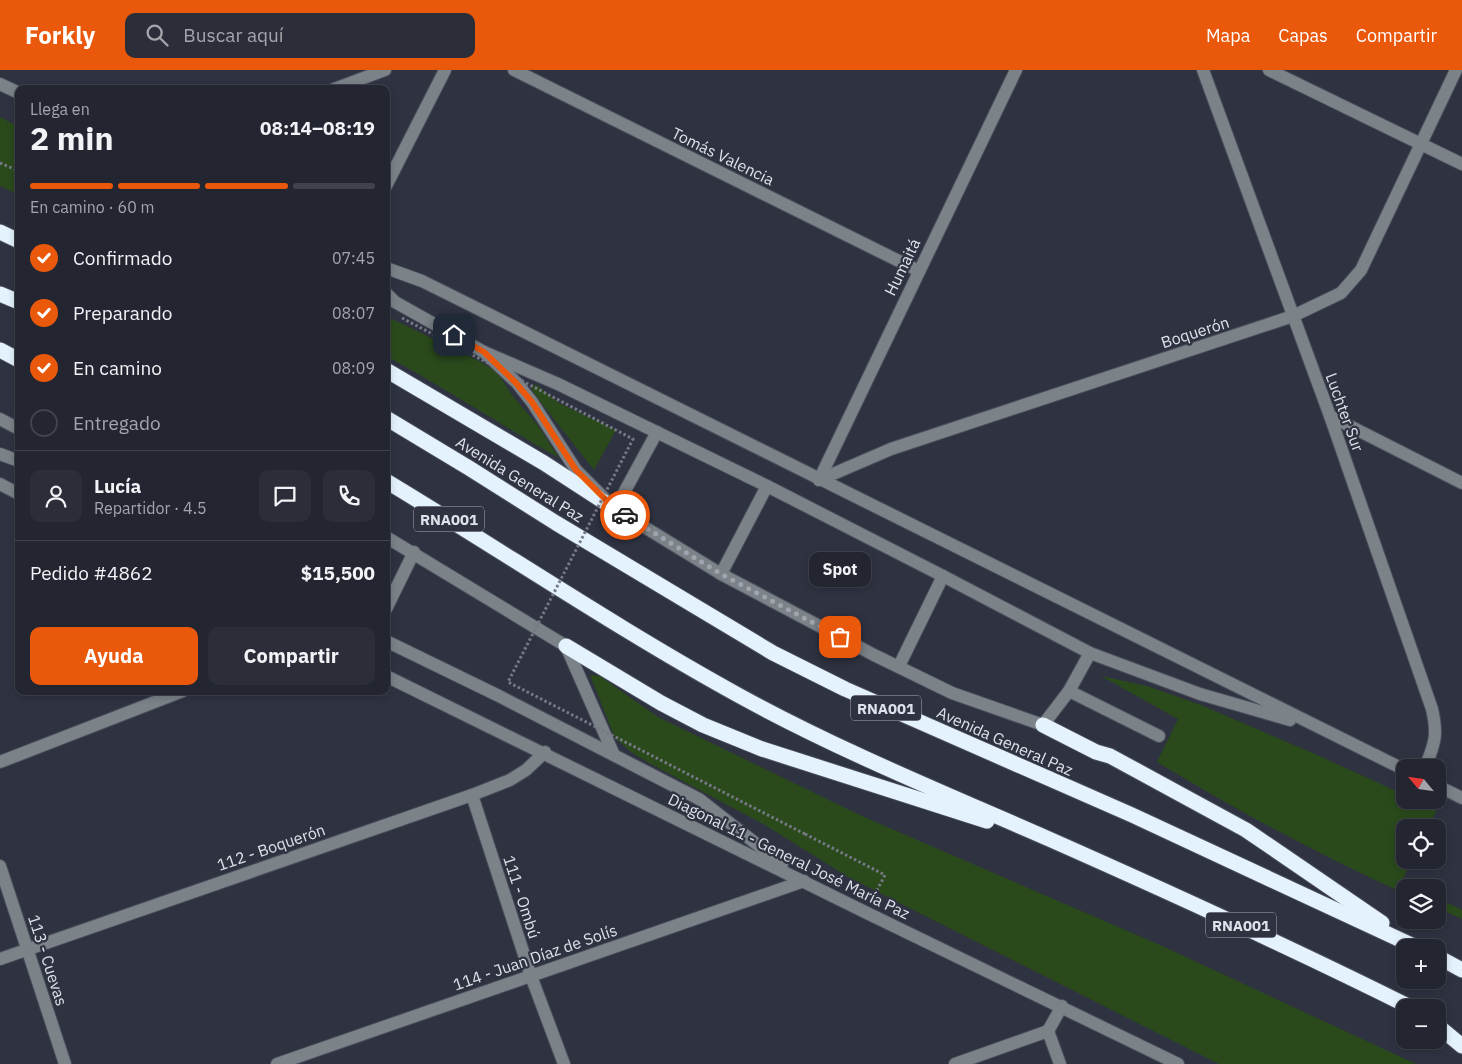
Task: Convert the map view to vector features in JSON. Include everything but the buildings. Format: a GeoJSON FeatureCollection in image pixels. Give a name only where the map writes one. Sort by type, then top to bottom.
{"type":"FeatureCollection","features":[{"type":"Feature","properties":{"kind":"highway"},"geometry":{"type":"LineString","coordinates":[[0,232],[15,238]]}},
{"type":"Feature","properties":{"kind":"highway"},"geometry":{"type":"LineString","coordinates":[[0,294],[15,300]]}},
{"type":"Feature","properties":{"kind":"highway"},"geometry":{"type":"LineString","coordinates":[[0,350],[15,358]]}},
{"type":"Feature","properties":{"kind":"highway"},"geometry":{"type":"LineString","coordinates":[[390,372],[544,464],[615,509]]}},
{"type":"Feature","properties":{"kind":"highway","name":"Avenida General Paz"},"geometry":{"type":"LineString","coordinates":[[390,420],[556,523],[773,653],[845,689],[1132,815],[1401,939]]}},
{"type":"Feature","properties":{"kind":"highway","name":"RNA001"},"geometry":{"type":"LineString","coordinates":[[390,483],[631,632],[739,695],[880,766],[1068,847],[1287,946],[1396,1000]]}},
{"type":"Feature","properties":{"kind":"highway"},"geometry":{"type":"LineString","coordinates":[[566,646],[661,703],[703,724],[762,749],[1068,847]]}},
{"type":"Feature","properties":{"kind":"highway"},"geometry":{"type":"LineString","coordinates":[[1043,725],[1096,752],[1110,756],[1246,830],[1406,939]]}},
{"type":"Feature","properties":{"kind":"highway"},"geometry":{"type":"LineString","coordinates":[[1446,962],[1460,969]]}},
{"type":"Feature","properties":{"kind":"highway"},"geometry":{"type":"LineString","coordinates":[[1446,1024],[1462,1032]]}},
{"type":"Feature","properties":{"kind":"highway"},"geometry":{"type":"LineString","coordinates":[[1446,1033],[1462,1046]]}},
{"type":"Feature","properties":{"kind":"street"},"geometry":{"type":"LineString","coordinates":[[345,85],[385,70]]}},
{"type":"Feature","properties":{"kind":"street"},"geometry":{"type":"LineString","coordinates":[[390,178],[445,70]]}},
{"type":"Feature","properties":{"kind":"street","name":"Tomás Valencia"},"geometry":{"type":"LineString","coordinates":[[514,70],[918,271]]}},
{"type":"Feature","properties":{"kind":"street","name":"Humaitá"},"geometry":{"type":"LineString","coordinates":[[819,480],[1016,70]]}},
{"type":"Feature","properties":{"kind":"street","name":"Luchter Sur"},"geometry":{"type":"LineString","coordinates":[[1203,70],[1330,416],[1432,709],[1436,726],[1435,743],[1429,759]]}},
{"type":"Feature","properties":{"kind":"street"},"geometry":{"type":"LineString","coordinates":[[1269,70],[1462,164]]}},
{"type":"Feature","properties":{"kind":"street","name":"Boquerón"},"geometry":{"type":"LineString","coordinates":[[819,480],[891,449],[1293,316],[1341,293],[1361,270],[1456,70]]}},
{"type":"Feature","properties":{"kind":"street"},"geometry":{"type":"LineString","coordinates":[[0,84],[15,91]]}},
{"type":"Feature","properties":{"kind":"street"},"geometry":{"type":"LineString","coordinates":[[390,269],[422,281],[1396,766]]}},
{"type":"Feature","properties":{"kind":"street"},"geometry":{"type":"LineString","coordinates":[[390,298],[394,302],[484,352],[558,384],[766,486],[1090,653],[1200,694],[1321,729]]}},
{"type":"Feature","properties":{"kind":"street"},"geometry":{"type":"LineString","coordinates":[[484,352],[516,383],[532,402],[576,470],[615,509],[721,574],[874,655],[952,692],[1043,725],[1069,691],[1090,653]]}},
{"type":"Feature","properties":{"kind":"street"},"geometry":{"type":"LineString","coordinates":[[1330,416],[1462,482]]}},
{"type":"Feature","properties":{"kind":"street"},"geometry":{"type":"LineString","coordinates":[[0,420],[15,427]]}},
{"type":"Feature","properties":{"kind":"street"},"geometry":{"type":"LineString","coordinates":[[615,509],[657,432]]}},
{"type":"Feature","properties":{"kind":"street"},"geometry":{"type":"LineString","coordinates":[[0,454],[15,460]]}},
{"type":"Feature","properties":{"kind":"street"},"geometry":{"type":"LineString","coordinates":[[0,484],[15,492]]}},
{"type":"Feature","properties":{"kind":"street"},"geometry":{"type":"LineString","coordinates":[[721,574],[766,486]]}},
{"type":"Feature","properties":{"kind":"street"},"geometry":{"type":"LineString","coordinates":[[390,539],[566,646],[614,754]]}},
{"type":"Feature","properties":{"kind":"street"},"geometry":{"type":"LineString","coordinates":[[390,601],[414,552]]}},
{"type":"Feature","properties":{"kind":"street"},"geometry":{"type":"LineString","coordinates":[[900,666],[943,576]]}},
{"type":"Feature","properties":{"kind":"street"},"geometry":{"type":"LineString","coordinates":[[390,643],[614,754],[699,799],[804,881]]}},
{"type":"Feature","properties":{"kind":"street","name":"Diagonal 11 - General José María Paz"},"geometry":{"type":"LineString","coordinates":[[390,678],[545,752],[866,913],[1062,1006],[1178,1064]]}},
{"type":"Feature","properties":{"kind":"street"},"geometry":{"type":"LineString","coordinates":[[1069,691],[1159,736]]}},
{"type":"Feature","properties":{"kind":"street"},"geometry":{"type":"LineString","coordinates":[[0,762],[173,695]]}},
{"type":"Feature","properties":{"kind":"street","name":"112 - Boquerón"},"geometry":{"type":"LineString","coordinates":[[0,959],[472,795],[510,780],[526,770],[545,752]]}},
{"type":"Feature","properties":{"kind":"street"},"geometry":{"type":"LineString","coordinates":[[1446,790],[1462,798]]}},
{"type":"Feature","properties":{"kind":"street","name":"111 - Ombú"},"geometry":{"type":"LineString","coordinates":[[472,795],[532,976],[564,1064]]}},
{"type":"Feature","properties":{"kind":"street","name":"113 - Cuevas"},"geometry":{"type":"LineString","coordinates":[[0,866],[65,1064]]}},
{"type":"Feature","properties":{"kind":"street","name":"114 - Juan Díaz de Solís"},"geometry":{"type":"LineString","coordinates":[[278,1064],[804,881]]}},
{"type":"Feature","properties":{"kind":"street"},"geometry":{"type":"LineString","coordinates":[[955,1064],[1048,1031],[1062,1006]]}},
{"type":"Feature","properties":{"kind":"street"},"geometry":{"type":"LineString","coordinates":[[1048,1031],[1060,1064]]}},
{"type":"Feature","properties":{"kind":"path"},"geometry":{"type":"LineString","coordinates":[[0,163],[15,169]]}},
{"type":"Feature","properties":{"kind":"path"},"geometry":{"type":"LineString","coordinates":[[402,318],[633,439],[508,682],[885,874],[866,913]]}},
{"type":"Feature","properties":{"kind":"green space"},"geometry":{"type":"Polygon","coordinates":[[[0,117],[15,125],[15,193],[0,186],[0,117]]]}},
{"type":"Feature","properties":{"kind":"green space"},"geometry":{"type":"Polygon","coordinates":[[[390,318],[479,361],[497,372],[512,395],[539,427],[559,458],[516,433],[390,358],[390,318]]]}},
{"type":"Feature","properties":{"kind":"green space"},"geometry":{"type":"Polygon","coordinates":[[[534,385],[537,385],[559,403],[616,430],[594,470],[532,391],[534,385]]]}},
{"type":"Feature","properties":{"kind":"green space"},"geometry":{"type":"Polygon","coordinates":[[[590,675],[600,676],[658,717],[864,817],[1160,945],[1416,1064],[1219,1064],[848,877],[765,825],[631,752],[615,738],[590,675]]]}},
{"type":"Feature","properties":{"kind":"green space"},"geometry":{"type":"Polygon","coordinates":[[[1101,676],[1147,686],[1201,705],[1315,754],[1396,791],[1396,809],[1437,810],[1432,819],[1396,819],[1396,869],[1408,869],[1403,879],[1396,879],[1396,890],[1248,815],[1157,762],[1178,719],[1101,676]]]}},
{"type":"Feature","properties":{"kind":"green space"},"geometry":{"type":"Polygon","coordinates":[[[1446,902],[1462,910],[1462,919],[1446,912],[1446,902]]]}},
{"type":"Feature","properties":{"kind":"way so far"},"geometry":{"type":"LineString","coordinates":[[625,515],[721,574],[840,637]]}},
{"type":"Feature","properties":{"kind":"place","name":"Spot"},"geometry":{"type":"Point","coordinates":[840,637]}},
{"type":"Feature","properties":{"kind":"route"},"geometry":{"type":"LineString","coordinates":[[454,335],[484,352],[516,383],[532,402],[576,470],[615,509],[625,515]]}}]}
